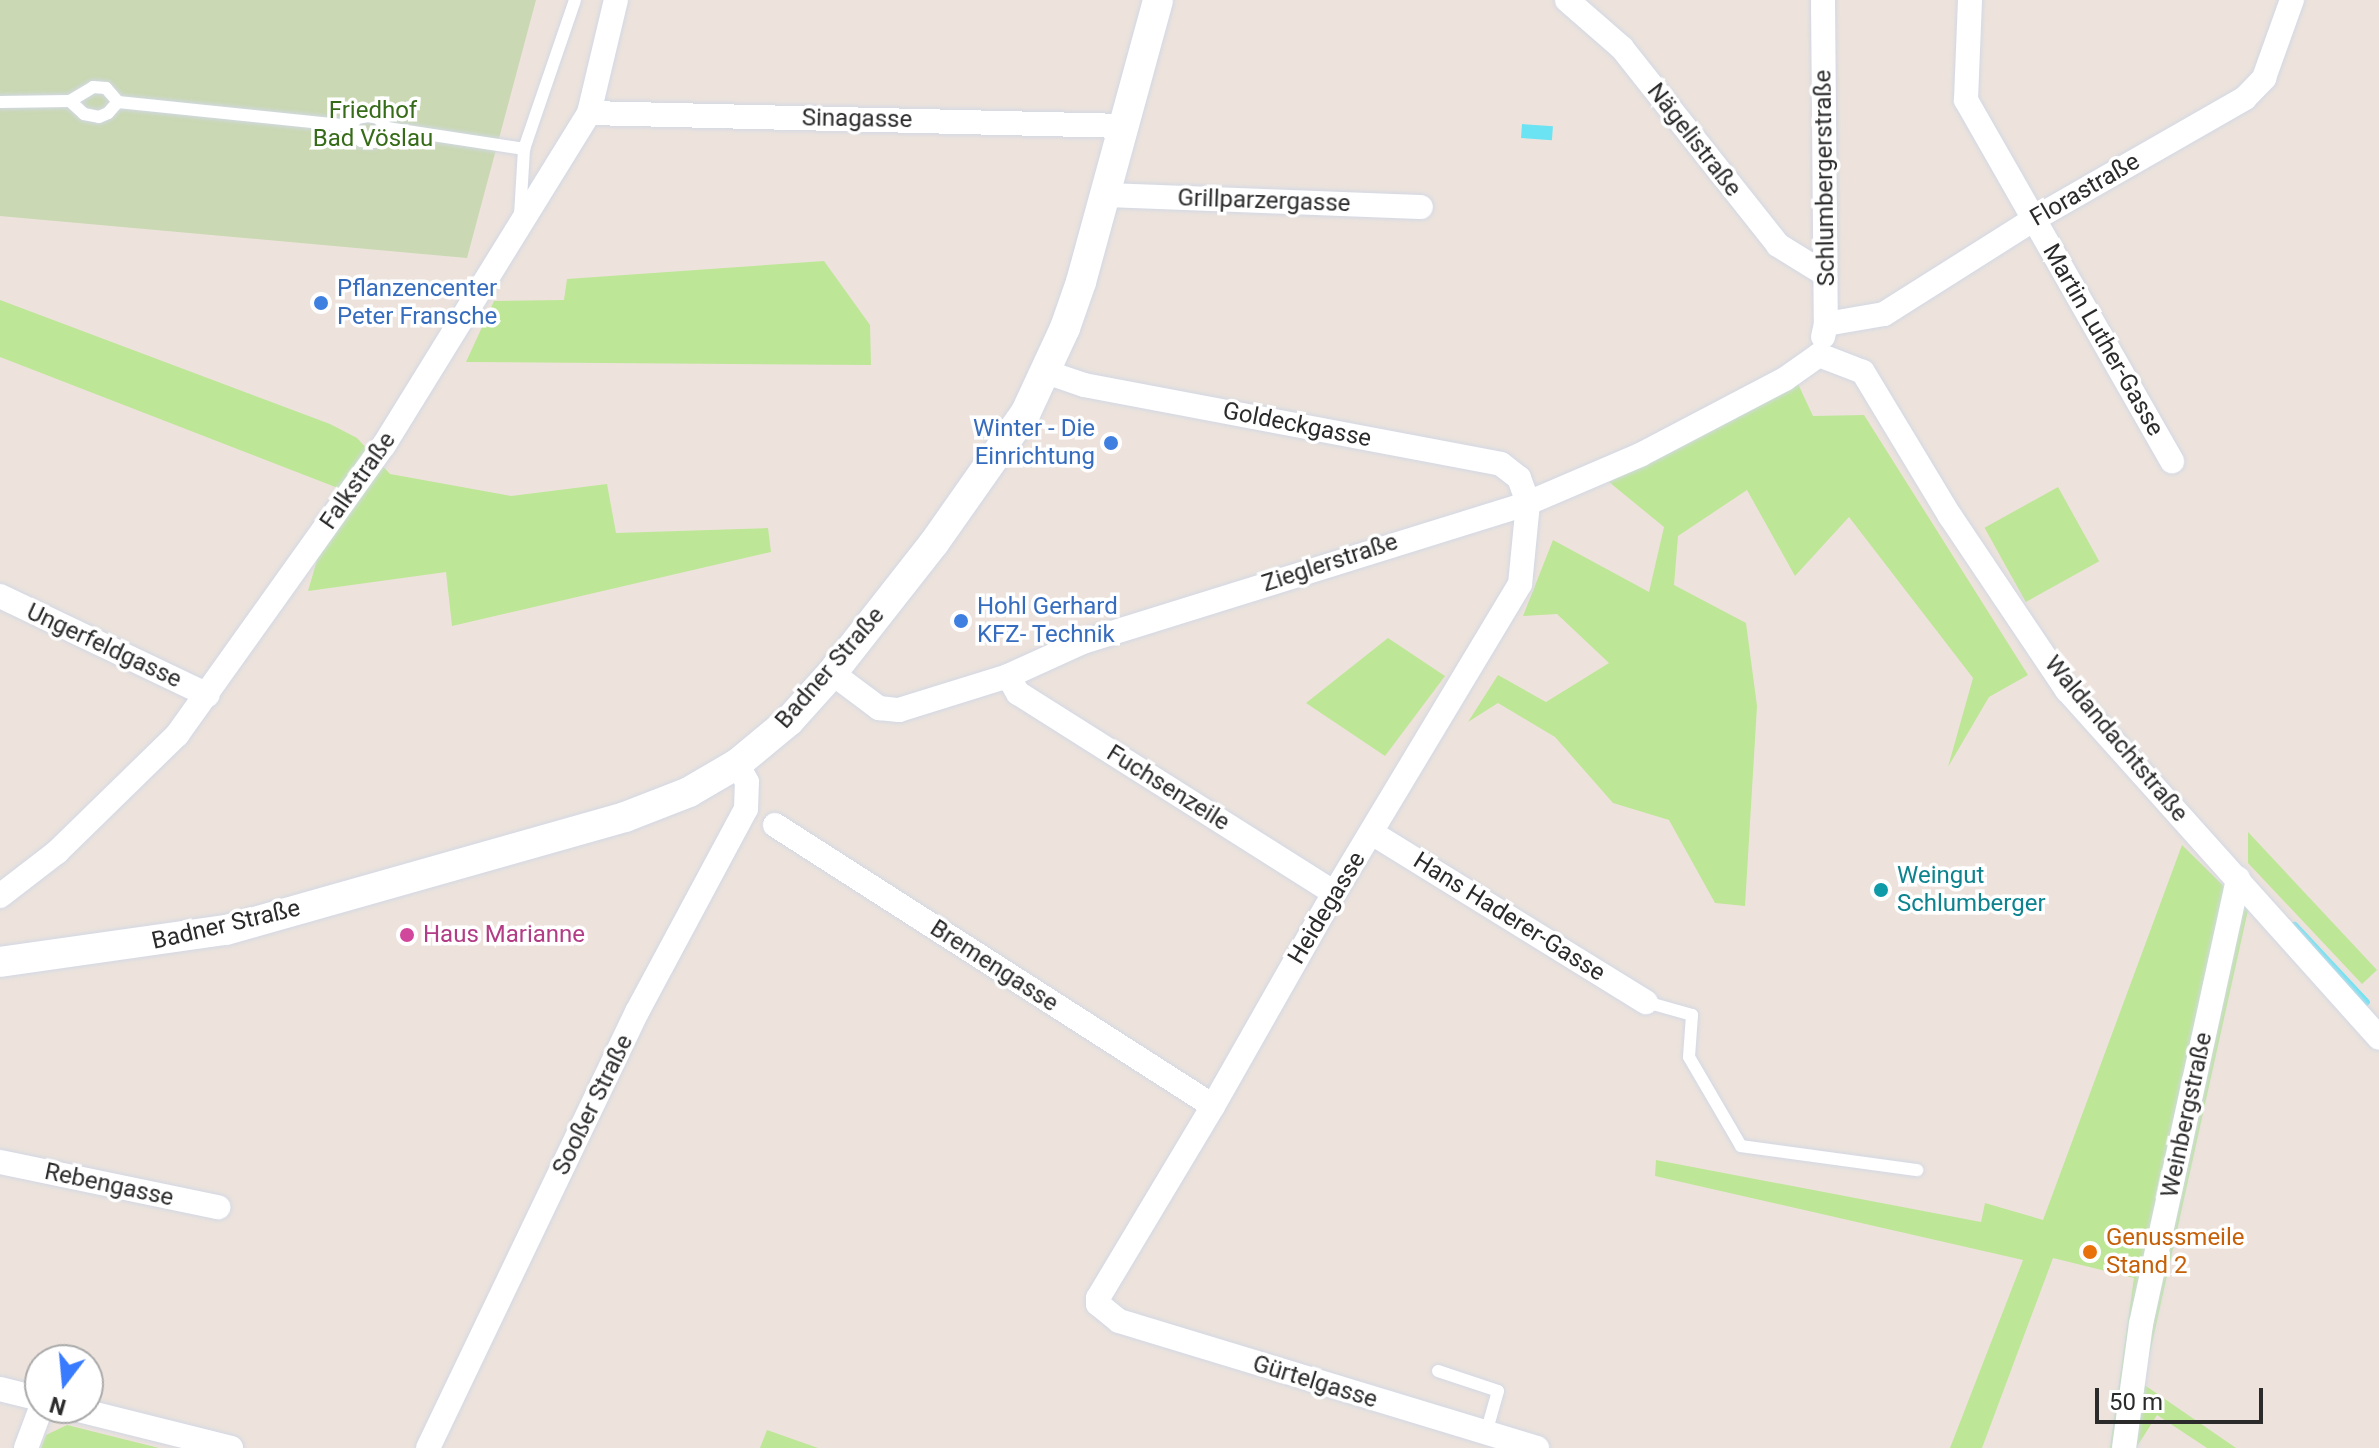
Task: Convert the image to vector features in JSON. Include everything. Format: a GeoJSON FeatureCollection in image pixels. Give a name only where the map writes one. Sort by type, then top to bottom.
{"type":"FeatureCollection","features":[{"type":"Feature","properties":{"kind":"street","name":"Falkstraße"},"geometry":{"type":"LineString","coordinates":[[0,896],[57,852],[177,735],[384,445],[589,113],[616,0]]}},
{"type":"Feature","properties":{"kind":"street","name":"Badner Straße"},"geometry":{"type":"LineString","coordinates":[[0,962],[226,930],[625,817],[689,792],[737,764],[789,721],[832,673],[1000,451],[1046,372],[1081,282],[1158,0]]}},
{"type":"Feature","properties":{"kind":"street","name":"Nägelistraße"},"geometry":{"type":"LineString","coordinates":[[1567,0],[1622,48],[1778,245],[1825,274]]}},
{"type":"Feature","properties":{"kind":"street","name":"Schlumbergerstraße"},"geometry":{"type":"LineString","coordinates":[[1819,355],[1826,324],[1823,0]]}},
{"type":"Feature","properties":{"kind":"street","name":"Martin Luther-Gasse"},"geometry":{"type":"LineString","coordinates":[[1970,0],[1966,100],[2172,461]]}},
{"type":"Feature","properties":{"kind":"street","name":"Florastraße"},"geometry":{"type":"LineString","coordinates":[[1826,324],[1884,314],[2034,219],[2245,98],[2264,78],[2292,0]]}},
{"type":"Feature","properties":{"kind":"street","name":"Sinagasse"},"geometry":{"type":"LineString","coordinates":[[589,113],[1124,126]]}},
{"type":"Feature","properties":{"kind":"street","name":"Grillparzergasse"},"geometry":{"type":"LineString","coordinates":[[1106,195],[1421,207]]}},
{"type":"Feature","properties":{"kind":"street","name":"Zieglerstraße"},"geometry":{"type":"LineString","coordinates":[[832,673],[879,708],[899,710],[1008,676],[1083,642],[1528,503],[1640,455],[1785,379],[1819,355]]}},
{"type":"Feature","properties":{"kind":"street","name":"Waldandachtstraße"},"geometry":{"type":"LineString","coordinates":[[1819,355],[1863,372],[1950,516],[2067,690],[2379,1038]]}},
{"type":"Feature","properties":{"kind":"street","name":"Goldeckgasse"},"geometry":{"type":"LineString","coordinates":[[1046,372],[1084,385],[1501,464],[1519,478],[1528,503]]}},
{"type":"Feature","properties":{"kind":"street","name":"Heidegasse"},"geometry":{"type":"LineString","coordinates":[[1098,1304],[1098,1298],[1213,1106],[1334,893],[1520,584],[1528,503]]}},
{"type":"Feature","properties":{"kind":"street","name":"Ungerfeldgasse"},"geometry":{"type":"LineString","coordinates":[[0,596],[208,695]]}},
{"type":"Feature","properties":{"kind":"street","name":"Fuchsenzeile"},"geometry":{"type":"LineString","coordinates":[[1008,676],[1018,693],[1334,893]]}},
{"type":"Feature","properties":{"kind":"street","name":"Sooßer Straße"},"geometry":{"type":"LineString","coordinates":[[428,1448],[637,1012],[746,809],[747,782],[737,764]]}},
{"type":"Feature","properties":{"kind":"street","name":"Bremengasse"},"geometry":{"type":"LineString","coordinates":[[775,825],[1213,1106]]}},
{"type":"Feature","properties":{"kind":"street","name":"Hans Haderer-Gasse"},"geometry":{"type":"LineString","coordinates":[[1372,833],[1646,1002]]}},
{"type":"Feature","properties":{"kind":"street","name":"Weinbergstraße"},"geometry":{"type":"LineString","coordinates":[[2124,1448],[2141,1324],[2238,878]]}},
{"type":"Feature","properties":{"kind":"street","name":"Rebengasse"},"geometry":{"type":"LineString","coordinates":[[0,1162],[218,1207]]}},
{"type":"Feature","properties":{"kind":"street","name":"Gürtelgasse"},"geometry":{"type":"LineString","coordinates":[[1098,1304],[1119,1321],[1537,1448]]}},
{"type":"Feature","properties":{"kind":"street"},"geometry":{"type":"LineString","coordinates":[[0,1389],[24,1395]]}},
{"type":"Feature","properties":{"kind":"street"},"geometry":{"type":"LineString","coordinates":[[104,1416],[231,1448]]}},
{"type":"Feature","properties":{"kind":"street"},"geometry":{"type":"LineString","coordinates":[[26,1448],[35,1424]]}},
{"type":"Feature","properties":{"kind":"lane"},"geometry":{"type":"LineString","coordinates":[[519,230],[524,149],[575,0]]}},
{"type":"Feature","properties":{"kind":"lane"},"geometry":{"type":"LineString","coordinates":[[0,102],[70,101],[93,87],[106,88],[118,102],[351,126]]}},
{"type":"Feature","properties":{"kind":"lane"},"geometry":{"type":"LineString","coordinates":[[70,101],[84,114],[99,117],[108,113],[118,102]]}},
{"type":"Feature","properties":{"kind":"lane"},"geometry":{"type":"LineString","coordinates":[[351,126],[357,118],[368,116],[378,118],[387,128],[524,149]]}},
{"type":"Feature","properties":{"kind":"lane"},"geometry":{"type":"LineString","coordinates":[[351,126],[361,141],[373,142],[387,128]]}},
{"type":"Feature","properties":{"kind":"lane"},"geometry":{"type":"LineString","coordinates":[[1646,1002],[1692,1015],[1689,1057],[1741,1146],[1917,1170]]}},
{"type":"Feature","properties":{"kind":"lane"},"geometry":{"type":"LineString","coordinates":[[1438,1371],[1498,1391],[1486,1433]]}},
{"type":"Feature","properties":{"kind":"green space","name":"Friedhof Bad Vöslau"},"geometry":{"type":"Polygon","coordinates":[[[0,0],[536,0],[467,258],[0,216],[0,0]]]}},
{"type":"Feature","properties":{"kind":"green space"},"geometry":{"type":"Polygon","coordinates":[[[824,261],[870,325],[871,365],[466,362],[494,301],[564,300],[567,279],[824,261]]]}},
{"type":"Feature","properties":{"kind":"green space"},"geometry":{"type":"Polygon","coordinates":[[[0,300],[330,424],[357,438],[390,474],[511,496],[607,484],[616,533],[768,528],[771,552],[452,626],[446,572],[308,591],[338,488],[0,357],[0,300]]]}},
{"type":"Feature","properties":{"kind":"green space"},"geometry":{"type":"Polygon","coordinates":[[[1798,384],[1813,416],[1864,415],[2028,675],[1989,697],[1948,767],[1973,678],[1849,517],[1795,576],[1747,490],[1678,536],[1674,585],[1746,623],[1757,706],[1745,906],[1715,903],[1669,820],[1613,803],[1555,737],[1498,703],[1468,722],[1498,675],[1546,702],[1609,663],[1557,614],[1523,616],[1553,540],[1649,592],[1664,527],[1609,482],[1798,384]]]}},
{"type":"Feature","properties":{"kind":"green space"},"geometry":{"type":"Polygon","coordinates":[[[2058,487],[2099,561],[2026,602],[1985,528],[2058,487]]]}},
{"type":"Feature","properties":{"kind":"green space"},"geometry":{"type":"Polygon","coordinates":[[[1388,638],[1445,676],[1385,756],[1306,703],[1388,638]]]}},
{"type":"Feature","properties":{"kind":"green space"},"geometry":{"type":"Polygon","coordinates":[[[2248,832],[2377,970],[2362,984],[2248,863],[2248,832]]]}},
{"type":"Feature","properties":{"kind":"green space"},"geometry":{"type":"Polygon","coordinates":[[[2182,845],[2248,910],[2143,1384],[2236,1448],[2207,1448],[2157,1415],[2136,1448],[2110,1448],[2134,1278],[2053,1258],[1982,1448],[1950,1448],[2023,1260],[1655,1176],[1656,1160],[1981,1222],[1985,1203],[2043,1220],[2182,845]]]}},
{"type":"Feature","properties":{"kind":"green space"},"geometry":{"type":"Polygon","coordinates":[[[67,1425],[159,1448],[41,1448],[46,1435],[67,1425]]]}},
{"type":"Feature","properties":{"kind":"green space"},"geometry":{"type":"Polygon","coordinates":[[[767,1430],[818,1448],[760,1448],[767,1430]]]}},
{"type":"Feature","properties":{"kind":"water"},"geometry":{"type":"Polygon","coordinates":[[[1522,124],[1553,126],[1552,140],[1521,138],[1522,124]]]}},
{"type":"Feature","properties":{"kind":"waterway"},"geometry":{"type":"LineString","coordinates":[[2294,925],[2366,1002]]}},
{"type":"Feature","properties":{"kind":"place","name":"Pflanzencenter Peter Fransche"},"geometry":{"type":"Point","coordinates":[321,303]}},
{"type":"Feature","properties":{"kind":"place","name":"Winter - Die Einrichtung"},"geometry":{"type":"Point","coordinates":[1111,443]}},
{"type":"Feature","properties":{"kind":"place","name":"Hohl Gerhard KFZ- Technik"},"geometry":{"type":"Point","coordinates":[961,621]}},
{"type":"Feature","properties":{"kind":"place","name":"Weingut Schlumberger"},"geometry":{"type":"Point","coordinates":[1881,890]}},
{"type":"Feature","properties":{"kind":"place","name":"Haus Marianne"},"geometry":{"type":"Point","coordinates":[407,935]}},
{"type":"Feature","properties":{"kind":"place","name":"Genussmeile Stand 2"},"geometry":{"type":"Point","coordinates":[2090,1252]}}]}
